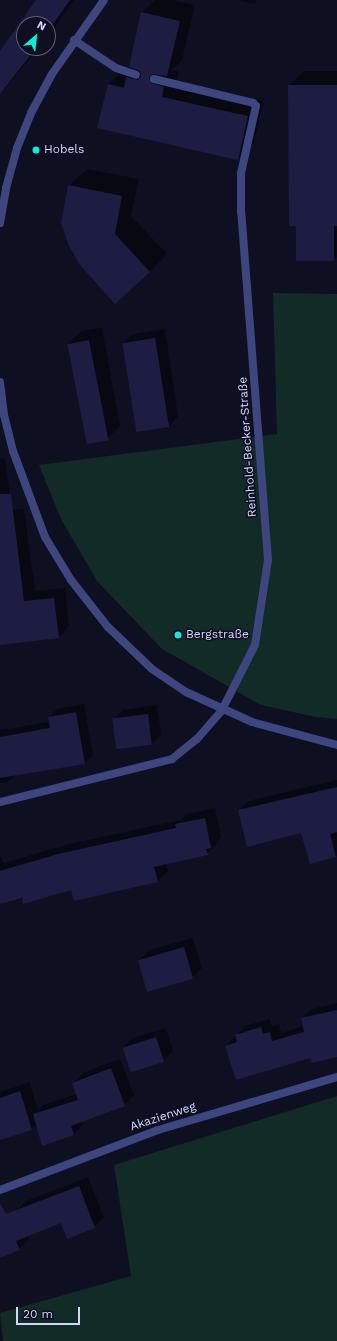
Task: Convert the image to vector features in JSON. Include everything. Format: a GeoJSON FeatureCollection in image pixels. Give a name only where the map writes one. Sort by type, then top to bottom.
{"type":"FeatureCollection","features":[{"type":"Feature","properties":{"kind":"street"},"geometry":{"type":"LineString","coordinates":[[0,223],[6,188],[17,148],[31,113],[74,40],[104,0]]}},
{"type":"Feature","properties":{"kind":"street"},"geometry":{"type":"LineString","coordinates":[[74,40],[116,68],[136,75]]}},
{"type":"Feature","properties":{"kind":"street","name":"Reinhold-Becker-Straße"},"geometry":{"type":"LineString","coordinates":[[154,79],[253,103],[256,106],[240,173],[241,212],[268,560],[255,645],[222,710]]}},
{"type":"Feature","properties":{"kind":"street"},"geometry":{"type":"LineString","coordinates":[[0,382],[2,415],[29,498],[44,537],[71,580],[108,627],[152,669],[186,692],[222,710],[252,722],[337,745]]}},
{"type":"Feature","properties":{"kind":"street"},"geometry":{"type":"LineString","coordinates":[[0,802],[172,759],[197,739],[222,710]]}},
{"type":"Feature","properties":{"kind":"street","name":"Akazienweg"},"geometry":{"type":"LineString","coordinates":[[0,1190],[158,1130],[337,1077]]}},
{"type":"Feature","properties":{"kind":"green space"},"geometry":{"type":"Polygon","coordinates":[[[273,293],[337,294],[337,719],[316,717],[261,705],[162,649],[97,581],[61,519],[39,465],[277,434],[273,293]]]}},
{"type":"Feature","properties":{"kind":"green space"},"geometry":{"type":"Polygon","coordinates":[[[337,1096],[337,1341],[3,1341],[0,1313],[131,1276],[114,1165],[337,1096]]]}},
{"type":"Feature","properties":{"kind":"building"},"geometry":{"type":"Polygon","coordinates":[[[36,0],[70,0],[56,20],[56,16],[25,16],[36,0]]]}},
{"type":"Feature","properties":{"kind":"building"},"geometry":{"type":"Polygon","coordinates":[[[141,12],[180,21],[167,76],[153,74],[149,78],[151,83],[164,87],[162,97],[248,116],[238,160],[97,128],[108,84],[124,88],[126,77],[137,80],[141,77],[140,71],[129,67],[141,12]]]}},
{"type":"Feature","properties":{"kind":"building"},"geometry":{"type":"Polygon","coordinates":[[[16,28],[16,56],[30,56],[0,94],[0,51],[16,28]]]}},
{"type":"Feature","properties":{"kind":"building"},"geometry":{"type":"Polygon","coordinates":[[[288,85],[337,85],[337,226],[334,226],[334,261],[296,261],[296,226],[289,226],[288,85]]]}},
{"type":"Feature","properties":{"kind":"building"},"geometry":{"type":"Polygon","coordinates":[[[68,185],[122,196],[115,234],[150,272],[115,304],[80,265],[69,246],[61,223],[68,185]]]}},
{"type":"Feature","properties":{"kind":"building"},"geometry":{"type":"Polygon","coordinates":[[[155,338],[169,427],[136,432],[122,343],[155,338]]]}},
{"type":"Feature","properties":{"kind":"building"},"geometry":{"type":"Polygon","coordinates":[[[89,340],[108,440],[87,444],[67,344],[89,340]]]}},
{"type":"Feature","properties":{"kind":"building"},"geometry":{"type":"Polygon","coordinates":[[[0,494],[11,494],[24,601],[54,598],[59,638],[0,645],[0,494]]]}},
{"type":"Feature","properties":{"kind":"building"},"geometry":{"type":"Polygon","coordinates":[[[76,712],[85,764],[0,778],[0,737],[50,728],[48,717],[76,712]]]}},
{"type":"Feature","properties":{"kind":"building"},"geometry":{"type":"Polygon","coordinates":[[[148,714],[152,745],[116,749],[112,718],[148,714]]]}},
{"type":"Feature","properties":{"kind":"building"},"geometry":{"type":"Polygon","coordinates":[[[337,787],[337,832],[330,834],[336,857],[310,864],[301,833],[247,847],[238,810],[337,787]]]}},
{"type":"Feature","properties":{"kind":"building"},"geometry":{"type":"Polygon","coordinates":[[[205,818],[211,848],[206,849],[208,855],[154,867],[158,882],[74,901],[71,890],[23,904],[22,898],[0,904],[0,871],[58,854],[176,828],[175,824],[205,818]]]}},
{"type":"Feature","properties":{"kind":"building"},"geometry":{"type":"Polygon","coordinates":[[[184,947],[193,979],[147,992],[138,960],[184,947]]]}},
{"type":"Feature","properties":{"kind":"building"},"geometry":{"type":"Polygon","coordinates":[[[337,1010],[337,1057],[312,1063],[310,1058],[236,1080],[225,1046],[237,1042],[235,1035],[261,1027],[263,1034],[270,1032],[272,1041],[304,1032],[301,1018],[337,1010]]]}},
{"type":"Feature","properties":{"kind":"building"},"geometry":{"type":"Polygon","coordinates":[[[156,1037],[164,1062],[131,1073],[123,1048],[156,1037]]]}},
{"type":"Feature","properties":{"kind":"building"},"geometry":{"type":"Polygon","coordinates":[[[111,1068],[125,1106],[71,1126],[74,1135],[42,1146],[33,1114],[78,1100],[72,1083],[111,1068]]]}},
{"type":"Feature","properties":{"kind":"building"},"geometry":{"type":"Polygon","coordinates":[[[20,1091],[32,1130],[0,1140],[0,1098],[20,1091]]]}},
{"type":"Feature","properties":{"kind":"building"},"geometry":{"type":"Polygon","coordinates":[[[79,1186],[95,1228],[67,1239],[61,1223],[16,1241],[20,1250],[0,1258],[0,1203],[6,1214],[79,1186]]]}},
{"type":"Feature","properties":{"kind":"place","name":"Hobels"},"geometry":{"type":"Point","coordinates":[36,150]}},
{"type":"Feature","properties":{"kind":"place","name":"Bergstraße"},"geometry":{"type":"Point","coordinates":[178,635]}}]}
